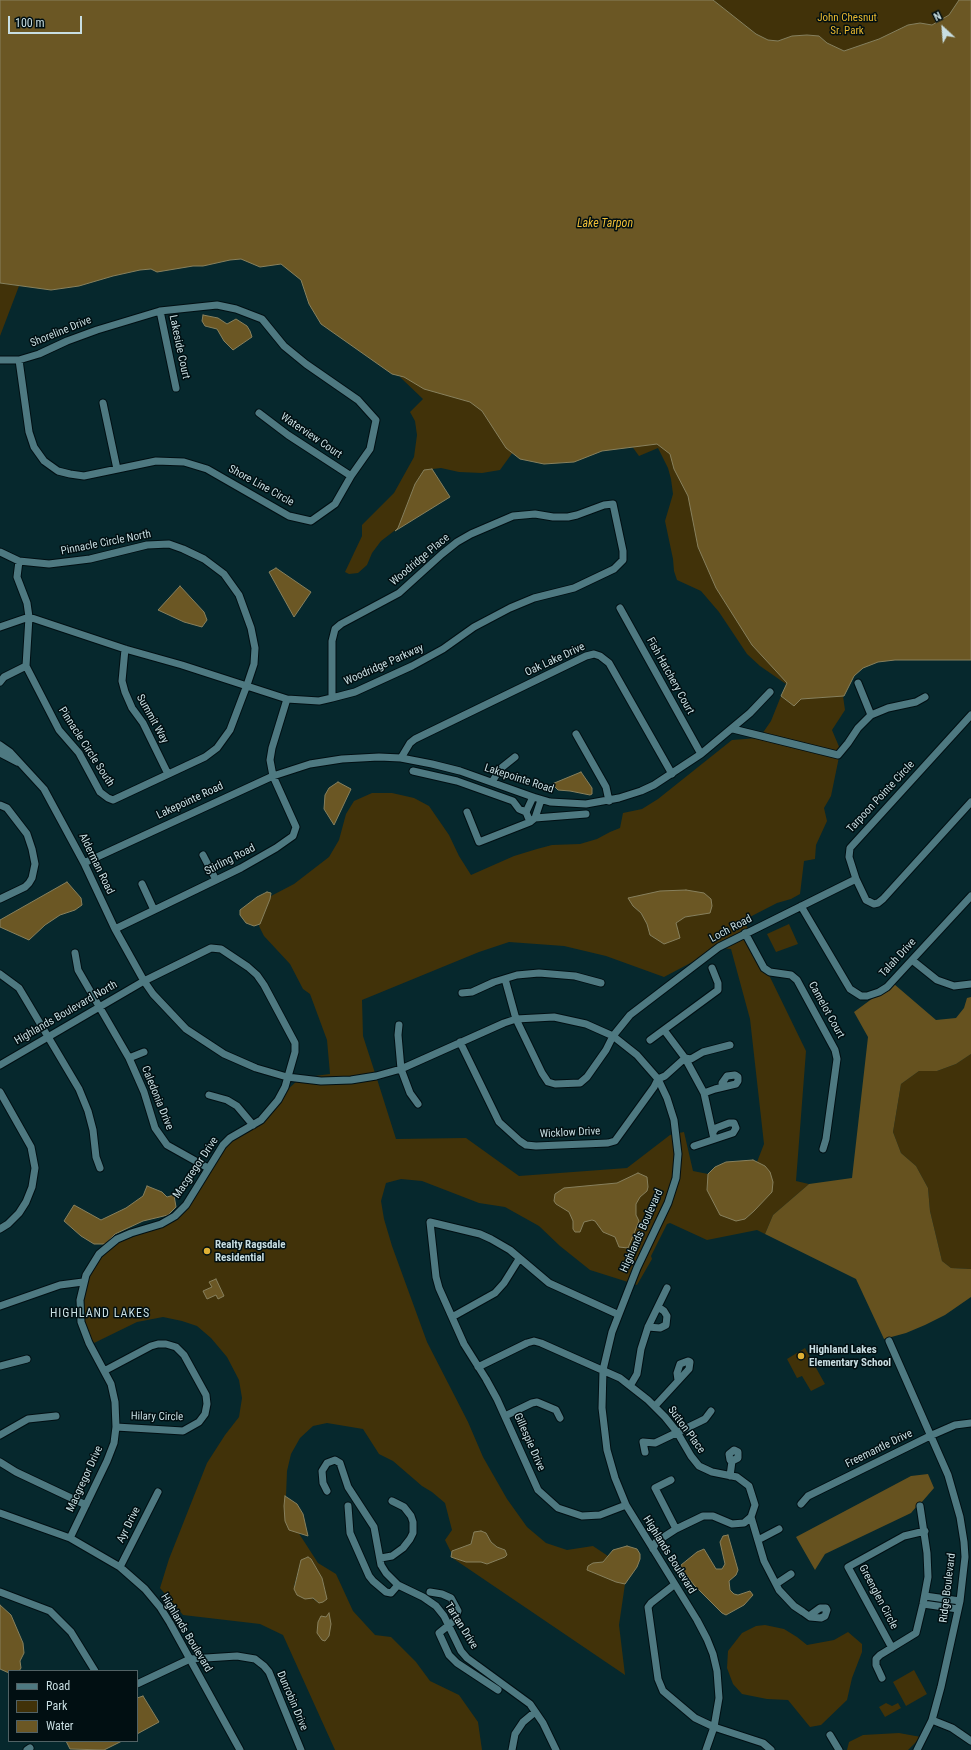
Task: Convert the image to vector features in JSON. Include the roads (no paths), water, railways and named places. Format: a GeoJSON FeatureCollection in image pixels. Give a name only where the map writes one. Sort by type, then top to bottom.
{"type":"FeatureCollection","features":[{"type":"Feature","properties":{"kind":"street","name":"Shore Line Circle"},"geometry":{"type":"LineString","coordinates":[[19,360],[28,432],[34,447],[40,456],[58,471],[84,476],[156,461],[184,462],[208,469],[289,516],[311,521],[335,504],[351,476],[370,449],[376,420],[358,400],[306,364],[284,346],[262,319],[236,309],[217,305],[160,312],[129,319]]}},
{"type":"Feature","properties":{"kind":"street","name":"Lakeside Court"},"geometry":{"type":"LineString","coordinates":[[160,312],[176,388]]}},
{"type":"Feature","properties":{"kind":"street","name":"Shoreline Drive"},"geometry":{"type":"LineString","coordinates":[[0,360],[19,360],[39,354],[67,341],[129,319]]}},
{"type":"Feature","properties":{"kind":"street"},"geometry":{"type":"LineString","coordinates":[[103,403],[117,469]]}},
{"type":"Feature","properties":{"kind":"street","name":"Waterview Court"},"geometry":{"type":"LineString","coordinates":[[259,412],[288,435],[351,476]]}},
{"type":"Feature","properties":{"kind":"street","name":"Woodridge Parkway"},"geometry":{"type":"LineString","coordinates":[[29,617],[125,649],[247,685],[288,699],[319,701],[355,692],[412,666],[443,650],[474,627],[510,608],[534,598],[574,588],[614,569],[623,560],[623,551],[613,504]]}},
{"type":"Feature","properties":{"kind":"street","name":"Woodridge Place"},"geometry":{"type":"LineString","coordinates":[[332,698],[332,641],[335,629],[341,624],[400,593],[442,554],[458,542],[471,534],[513,516],[534,514],[549,516],[577,515],[604,505],[613,504]]}},
{"type":"Feature","properties":{"kind":"street","name":"Pinnacle Circle North"},"geometry":{"type":"LineString","coordinates":[[0,552],[19,561],[49,564],[77,562],[147,545],[169,544],[184,549],[204,559],[224,574],[236,589],[251,628],[255,648],[254,664],[247,685]]}},
{"type":"Feature","properties":{"kind":"street"},"geometry":{"type":"LineString","coordinates":[[0,682],[4,677],[26,666],[29,617],[27,603],[17,577],[19,561]]}},
{"type":"Feature","properties":{"kind":"street","name":"Fish Hatchery Court"},"geometry":{"type":"LineString","coordinates":[[620,608],[701,754]]}},
{"type":"Feature","properties":{"kind":"street"},"geometry":{"type":"LineString","coordinates":[[0,626],[29,617]]}},
{"type":"Feature","properties":{"kind":"street","name":"Summit Way"},"geometry":{"type":"LineString","coordinates":[[125,649],[122,681],[125,692],[132,708],[143,723],[168,774]]}},
{"type":"Feature","properties":{"kind":"street","name":"Oak Lake Drive"},"geometry":{"type":"LineString","coordinates":[[401,758],[410,743],[415,739],[586,656],[594,654],[600,656],[609,663],[672,774]]}},
{"type":"Feature","properties":{"kind":"street","name":"Pinnacle Circle South"},"geometry":{"type":"LineString","coordinates":[[26,666],[59,730],[79,753],[100,792],[113,800],[205,757],[217,748],[230,730],[247,685]]}},
{"type":"Feature","properties":{"kind":"street"},"geometry":{"type":"LineString","coordinates":[[858,683],[871,715]]}},
{"type":"Feature","properties":{"kind":"street"},"geometry":{"type":"LineString","coordinates":[[733,729],[770,692]]}},
{"type":"Feature","properties":{"kind":"street"},"geometry":{"type":"LineString","coordinates":[[733,729],[838,755],[844,750],[858,728],[871,715],[888,708],[916,702],[925,697]]}},
{"type":"Feature","properties":{"kind":"street","name":"Stirling Road"},"geometry":{"type":"LineString","coordinates":[[115,929],[260,858],[293,836],[296,827],[273,776],[270,760],[272,748],[288,699]]}},
{"type":"Feature","properties":{"kind":"street","name":"Tarpoon Pointe Circle"},"geometry":{"type":"LineString","coordinates":[[971,715],[852,844],[848,852],[849,857],[856,879],[866,900],[869,903],[878,903],[971,802]]}},
{"type":"Feature","properties":{"kind":"street","name":"Lakepointe Road"},"geometry":{"type":"LineString","coordinates":[[84,863],[273,776],[310,764],[342,759],[372,757],[401,758],[439,766],[492,782],[541,800],[574,804],[609,801],[641,791],[672,774],[733,729]]}},
{"type":"Feature","properties":{"kind":"street"},"geometry":{"type":"LineString","coordinates":[[576,734],[606,787],[609,801]]}},
{"type":"Feature","properties":{"kind":"street","name":"Alderman Road"},"geometry":{"type":"LineString","coordinates":[[0,745],[10,752],[44,789],[84,863],[115,929],[144,981]]}},
{"type":"Feature","properties":{"kind":"street","name":"Alderman Road"},"geometry":{"type":"LineString","coordinates":[[0,753],[21,764]]}},
{"type":"Feature","properties":{"kind":"street"},"geometry":{"type":"LineString","coordinates":[[492,782],[500,769],[515,757]]}},
{"type":"Feature","properties":{"kind":"street"},"geometry":{"type":"LineString","coordinates":[[413,771],[457,781],[514,801],[532,820]]}},
{"type":"Feature","properties":{"kind":"street"},"geometry":{"type":"LineString","coordinates":[[526,812],[533,797]]}},
{"type":"Feature","properties":{"kind":"street"},"geometry":{"type":"LineString","coordinates":[[532,820],[541,800]]}},
{"type":"Feature","properties":{"kind":"street"},"geometry":{"type":"LineString","coordinates":[[0,805],[7,808],[27,834],[32,849],[34,864],[32,878],[29,883],[25,887],[0,899]]}},
{"type":"Feature","properties":{"kind":"street"},"geometry":{"type":"LineString","coordinates":[[467,812],[479,842],[532,820],[586,814]]}},
{"type":"Feature","properties":{"kind":"street"},"geometry":{"type":"LineString","coordinates":[[202,855],[216,880]]}},
{"type":"Feature","properties":{"kind":"street","name":"Loch Road"},"geometry":{"type":"LineString","coordinates":[[505,979],[516,1019],[542,1073],[548,1082],[554,1084],[577,1083],[587,1077],[606,1050],[613,1036],[630,1015],[719,946],[856,879]]}},
{"type":"Feature","properties":{"kind":"street"},"geometry":{"type":"LineString","coordinates":[[142,884],[154,910]]}},
{"type":"Feature","properties":{"kind":"street","name":"Talah Drive"},"geometry":{"type":"LineString","coordinates":[[801,906],[845,982],[850,989],[861,996],[874,995],[887,987],[971,896]]}},
{"type":"Feature","properties":{"kind":"street","name":"Camelot Court"},"geometry":{"type":"LineString","coordinates":[[744,933],[764,968],[770,972],[791,975],[797,980],[835,1050],[837,1059],[826,1139],[822,1149]]}},
{"type":"Feature","properties":{"kind":"street","name":"Highlands Boulevard North"},"geometry":{"type":"LineString","coordinates":[[0,1065],[144,981],[211,948],[221,949],[252,970],[261,980],[293,1037],[295,1052],[287,1077]]}},
{"type":"Feature","properties":{"kind":"street","name":"Caledonia Drive"},"geometry":{"type":"LineString","coordinates":[[75,953],[78,970],[130,1058],[144,1092],[155,1128],[163,1141],[174,1150],[208,1168]]}},
{"type":"Feature","properties":{"kind":"street"},"geometry":{"type":"LineString","coordinates":[[912,960],[937,980],[954,986],[971,984]]}},
{"type":"Feature","properties":{"kind":"street"},"geometry":{"type":"LineString","coordinates":[[650,1040],[718,990],[718,982],[712,968]]}},
{"type":"Feature","properties":{"kind":"street"},"geometry":{"type":"LineString","coordinates":[[462,992],[472,992],[505,979],[528,974],[550,973],[575,976],[601,983]]}},
{"type":"Feature","properties":{"kind":"street"},"geometry":{"type":"LineString","coordinates":[[0,974],[18,988],[79,1089],[93,1130],[96,1157],[100,1168]]}},
{"type":"Feature","properties":{"kind":"street","name":"Highlands Boulevard"},"geometry":{"type":"LineString","coordinates":[[144,981],[173,1017],[186,1029],[210,1046],[243,1064],[287,1077],[321,1081],[376,1076],[401,1069],[494,1026],[516,1019],[546,1017],[569,1019],[586,1024],[613,1036],[637,1055],[658,1079],[667,1098],[674,1120],[678,1154],[676,1178],[664,1213],[637,1268],[617,1314],[609,1341],[603,1370],[602,1408],[605,1438],[615,1478],[626,1505],[707,1639],[714,1658],[719,1698],[714,1727],[706,1750]]}},
{"type":"Feature","properties":{"kind":"street"},"geometry":{"type":"LineString","coordinates":[[399,1025],[398,1035],[401,1069],[410,1093],[418,1104]]}},
{"type":"Feature","properties":{"kind":"street"},"geometry":{"type":"LineString","coordinates":[[664,1030],[685,1058],[704,1093],[714,1136],[694,1146]]}},
{"type":"Feature","properties":{"kind":"street","name":"Wicklow Drive"},"geometry":{"type":"LineString","coordinates":[[460,1042],[499,1122],[526,1145],[536,1146],[608,1143],[615,1141],[654,1087],[658,1079]]}},
{"type":"Feature","properties":{"kind":"street"},"geometry":{"type":"LineString","coordinates":[[685,1058],[691,1059],[703,1052],[730,1045]]}},
{"type":"Feature","properties":{"kind":"street","name":"Caledonia Drive"},"geometry":{"type":"LineString","coordinates":[[130,1058],[144,1052]]}},
{"type":"Feature","properties":{"kind":"street"},"geometry":{"type":"LineString","coordinates":[[658,1079],[665,1076],[685,1058]]}},
{"type":"Feature","properties":{"kind":"street","name":"Macgregor Drive"},"geometry":{"type":"LineString","coordinates":[[70,1538],[111,1452],[116,1427],[114,1394],[83,1329],[79,1306],[83,1282],[93,1262],[111,1244],[131,1233],[161,1224],[180,1211],[190,1200],[219,1150],[226,1142],[266,1115],[278,1100],[285,1087],[287,1077]]}},
{"type":"Feature","properties":{"kind":"street"},"geometry":{"type":"LineString","coordinates":[[704,1093],[723,1087]]}},
{"type":"Feature","properties":{"kind":"street"},"geometry":{"type":"LineString","coordinates":[[0,1092],[31,1147],[34,1168],[32,1188],[26,1202],[19,1213],[8,1224],[0,1229]]}},
{"type":"Feature","properties":{"kind":"street"},"geometry":{"type":"LineString","coordinates":[[209,1095],[228,1100],[237,1106],[253,1125]]}},
{"type":"Feature","properties":{"kind":"street","name":"Gillespie Drive"},"geometry":{"type":"LineString","coordinates":[[519,1259],[510,1250],[480,1234],[430,1222],[436,1277],[452,1317],[464,1344],[486,1379],[505,1416],[538,1490],[558,1508],[569,1513],[588,1516],[600,1515],[626,1505]]}},
{"type":"Feature","properties":{"kind":"street"},"geometry":{"type":"LineString","coordinates":[[452,1317],[495,1293],[504,1283],[519,1259],[549,1283],[617,1314]]}},
{"type":"Feature","properties":{"kind":"street"},"geometry":{"type":"LineString","coordinates":[[0,1306],[60,1285],[83,1282]]}},
{"type":"Feature","properties":{"kind":"street"},"geometry":{"type":"LineString","coordinates":[[630,1386],[636,1374],[641,1349],[648,1327],[667,1288]]}},
{"type":"Feature","properties":{"kind":"street"},"geometry":{"type":"LineString","coordinates":[[648,1327],[660,1328],[666,1325],[666,1316],[658,1307]]}},
{"type":"Feature","properties":{"kind":"street","name":"Sutton Place"},"geometry":{"type":"LineString","coordinates":[[478,1367],[518,1347],[534,1341],[620,1378],[655,1406],[677,1432],[691,1456],[699,1466],[712,1472],[737,1477],[749,1486],[755,1505],[751,1517]]}},
{"type":"Feature","properties":{"kind":"street","name":"Ridge Boulevard"},"geometry":{"type":"LineString","coordinates":[[889,1341],[932,1435],[948,1475],[955,1495],[968,1557],[941,1687],[932,1720],[917,1750]]}},
{"type":"Feature","properties":{"kind":"street","name":"Hilary Circle"},"geometry":{"type":"LineString","coordinates":[[104,1371],[151,1346],[166,1344],[176,1347],[184,1355],[206,1395],[207,1404],[204,1414],[199,1422],[183,1431],[116,1427]]}},
{"type":"Feature","properties":{"kind":"street"},"geometry":{"type":"LineString","coordinates":[[0,1366],[27,1359]]}},
{"type":"Feature","properties":{"kind":"street"},"geometry":{"type":"LineString","coordinates":[[655,1406],[678,1380]]}},
{"type":"Feature","properties":{"kind":"street"},"geometry":{"type":"LineString","coordinates":[[505,1416],[537,1402],[556,1410],[560,1418]]}},
{"type":"Feature","properties":{"kind":"street"},"geometry":{"type":"LineString","coordinates":[[645,1452],[643,1442],[655,1443],[705,1419],[711,1411]]}},
{"type":"Feature","properties":{"kind":"street"},"geometry":{"type":"LineString","coordinates":[[0,1434],[28,1419],[56,1416]]}},
{"type":"Feature","properties":{"kind":"street","name":"Freemantle Drive"},"geometry":{"type":"LineString","coordinates":[[801,1504],[808,1496],[932,1435],[955,1425],[971,1423]]}},
{"type":"Feature","properties":{"kind":"street","name":"Tartan Drive"},"geometry":{"type":"LineString","coordinates":[[328,1491],[323,1483],[322,1471],[327,1463],[335,1460],[340,1463],[348,1486],[374,1526],[381,1558],[381,1565],[386,1573],[398,1585],[431,1602],[444,1616],[467,1658],[530,1704],[543,1723],[556,1750]]}},
{"type":"Feature","properties":{"kind":"street"},"geometry":{"type":"LineString","coordinates":[[0,1462],[16,1472],[86,1505]]}},
{"type":"Feature","properties":{"kind":"street"},"geometry":{"type":"LineString","coordinates":[[730,1476],[732,1462]]}},
{"type":"Feature","properties":{"kind":"street"},"geometry":{"type":"LineString","coordinates":[[671,1480],[655,1488],[676,1529]]}},
{"type":"Feature","properties":{"kind":"street","name":"Ayr Drive"},"geometry":{"type":"LineString","coordinates":[[120,1567],[158,1492]]}},
{"type":"Feature","properties":{"kind":"street"},"geometry":{"type":"LineString","coordinates":[[381,1558],[392,1556],[403,1548],[410,1539],[412,1533],[413,1522],[409,1512],[392,1501]]}},
{"type":"Feature","properties":{"kind":"street"},"geometry":{"type":"LineString","coordinates":[[348,1506],[350,1533],[369,1576],[386,1592],[391,1593],[398,1585]]}},
{"type":"Feature","properties":{"kind":"street"},"geometry":{"type":"LineString","coordinates":[[882,1678],[876,1665],[876,1659],[916,1633],[924,1604],[928,1577],[925,1531],[920,1506]]}},
{"type":"Feature","properties":{"kind":"street","name":"Highlands Boulevard"},"geometry":{"type":"LineString","coordinates":[[0,1513],[70,1538],[120,1567],[145,1589],[160,1607],[240,1750]]}},
{"type":"Feature","properties":{"kind":"street"},"geometry":{"type":"LineString","coordinates":[[653,1549],[654,1544],[676,1529],[703,1516],[713,1516],[732,1524],[744,1523],[751,1517],[764,1561],[776,1584],[786,1597],[809,1616]]}},
{"type":"Feature","properties":{"kind":"street"},"geometry":{"type":"LineString","coordinates":[[758,1540],[779,1529]]}},
{"type":"Feature","properties":{"kind":"street","name":"Greenglen Circle"},"geometry":{"type":"LineString","coordinates":[[892,1648],[848,1567],[904,1536],[925,1531]]}},
{"type":"Feature","properties":{"kind":"street"},"geometry":{"type":"LineString","coordinates":[[776,1584],[791,1574]]}},
{"type":"Feature","properties":{"kind":"street"},"geometry":{"type":"LineString","coordinates":[[674,1585],[648,1607],[658,1679],[664,1691],[695,1718],[714,1727],[763,1743],[771,1750]]}},
{"type":"Feature","properties":{"kind":"street"},"geometry":{"type":"LineString","coordinates":[[0,1592],[50,1611],[71,1632],[94,1670]]}},
{"type":"Feature","properties":{"kind":"street"},"geometry":{"type":"LineString","coordinates":[[430,1592],[447,1596],[456,1605],[458,1615],[455,1620],[439,1633],[441,1640],[451,1658],[498,1690]]}},
{"type":"Feature","properties":{"kind":"street"},"geometry":{"type":"LineString","coordinates":[[925,1596],[960,1601]]}},
{"type":"Feature","properties":{"kind":"street"},"geometry":{"type":"LineString","coordinates":[[924,1604],[958,1609]]}},
{"type":"Feature","properties":{"kind":"street","name":"Dunrobin Drive"},"geometry":{"type":"LineString","coordinates":[[190,1659],[245,1656],[255,1659],[261,1663],[269,1672],[301,1750]]}},
{"type":"Feature","properties":{"kind":"street"},"geometry":{"type":"LineString","coordinates":[[138,1684],[190,1659]]}},
{"type":"Feature","properties":{"kind":"street"},"geometry":{"type":"LineString","coordinates":[[512,1750],[515,1734],[523,1722],[535,1712]]}},
{"type":"Feature","properties":{"kind":"street"},"geometry":{"type":"LineString","coordinates":[[932,1720],[952,1728],[971,1741]]}},
{"type":"Feature","properties":{"kind":"street"},"geometry":{"type":"LineString","coordinates":[[830,1735],[839,1750]]}},
{"type":"Feature","properties":{"kind":"water","name":"Lake Tarpon"},"geometry":{"type":"Polygon","coordinates":[[[0,0],[713,0],[756,34],[768,40],[778,41],[792,36],[819,36],[827,43],[844,51],[879,39],[908,25],[920,23],[932,25],[949,15],[959,0],[971,0],[971,660],[895,660],[878,662],[863,668],[854,676],[844,696],[801,699],[794,706],[781,696],[787,683],[752,645],[716,588],[698,547],[688,496],[674,469],[670,454],[657,444],[602,451],[574,462],[544,464],[520,459],[506,448],[482,411],[470,402],[424,389],[404,377],[392,374],[321,324],[309,304],[301,280],[281,264],[260,267],[241,259],[157,272],[151,269],[140,270],[79,286],[51,290],[0,283],[0,0]]]}},
{"type":"Feature","properties":{"kind":"water"},"geometry":{"type":"Polygon","coordinates":[[[203,315],[218,318],[227,324],[236,319],[247,326],[252,337],[233,350],[224,341],[217,329],[205,326],[202,321],[203,315]]]}},
{"type":"Feature","properties":{"kind":"water"},"geometry":{"type":"Polygon","coordinates":[[[432,469],[450,497],[395,531],[398,528],[415,484],[424,470],[432,469]]]}},
{"type":"Feature","properties":{"kind":"water"},"geometry":{"type":"Polygon","coordinates":[[[276,568],[311,592],[294,617],[269,572],[276,568]]]}},
{"type":"Feature","properties":{"kind":"water"},"geometry":{"type":"Polygon","coordinates":[[[180,586],[204,612],[207,620],[202,627],[184,622],[158,610],[180,586]]]}},
{"type":"Feature","properties":{"kind":"water"},"geometry":{"type":"Polygon","coordinates":[[[581,772],[592,788],[592,794],[590,795],[558,790],[552,784],[581,772]]]}},
{"type":"Feature","properties":{"kind":"water"},"geometry":{"type":"Polygon","coordinates":[[[338,782],[351,789],[334,825],[324,809],[325,795],[329,788],[338,782]]]}},
{"type":"Feature","properties":{"kind":"water"},"geometry":{"type":"Polygon","coordinates":[[[67,882],[81,898],[82,905],[75,910],[60,915],[45,925],[29,940],[0,927],[0,920],[67,882]]]}},
{"type":"Feature","properties":{"kind":"water"},"geometry":{"type":"Polygon","coordinates":[[[686,890],[704,893],[711,899],[712,906],[710,913],[685,917],[676,923],[680,938],[664,944],[650,935],[647,924],[641,913],[633,906],[628,898],[660,891],[686,890]]]}},
{"type":"Feature","properties":{"kind":"water"},"geometry":{"type":"Polygon","coordinates":[[[267,892],[271,893],[270,899],[260,924],[254,926],[246,923],[240,915],[240,910],[257,897],[267,892]]]}},
{"type":"Feature","properties":{"kind":"water"},"geometry":{"type":"Polygon","coordinates":[[[753,1160],[765,1166],[770,1172],[773,1182],[772,1192],[745,1219],[736,1221],[720,1215],[707,1190],[708,1174],[715,1167],[726,1162],[753,1160]]]}},
{"type":"Feature","properties":{"kind":"water"},"geometry":{"type":"Polygon","coordinates":[[[638,1173],[647,1177],[648,1187],[647,1191],[640,1197],[636,1204],[636,1215],[639,1221],[628,1248],[619,1247],[615,1237],[603,1232],[595,1221],[592,1220],[584,1222],[580,1232],[575,1232],[573,1229],[573,1221],[569,1212],[556,1204],[554,1201],[555,1194],[564,1188],[617,1183],[638,1173]]]}},
{"type":"Feature","properties":{"kind":"water"},"geometry":{"type":"Polygon","coordinates":[[[147,1186],[162,1192],[167,1197],[174,1195],[176,1207],[168,1215],[143,1221],[115,1234],[105,1244],[94,1244],[81,1236],[64,1221],[74,1205],[101,1220],[126,1208],[143,1196],[147,1186]]]}},
{"type":"Feature","properties":{"kind":"water"},"geometry":{"type":"Polygon","coordinates":[[[216,1279],[224,1296],[218,1299],[216,1295],[207,1299],[203,1291],[212,1287],[209,1282],[216,1279]]]}},
{"type":"Feature","properties":{"kind":"water"},"geometry":{"type":"Polygon","coordinates":[[[285,1496],[297,1504],[303,1514],[308,1536],[289,1530],[285,1521],[285,1496]]]}},
{"type":"Feature","properties":{"kind":"water"},"geometry":{"type":"Polygon","coordinates":[[[481,1531],[486,1533],[491,1542],[497,1547],[505,1550],[507,1555],[505,1557],[487,1564],[481,1562],[466,1562],[451,1557],[452,1551],[471,1544],[474,1532],[481,1531]]]}},
{"type":"Feature","properties":{"kind":"water"},"geometry":{"type":"Polygon","coordinates":[[[728,1535],[738,1570],[736,1575],[729,1581],[730,1590],[734,1594],[738,1595],[750,1591],[753,1595],[744,1605],[726,1615],[722,1613],[694,1585],[682,1569],[681,1565],[697,1552],[704,1549],[716,1569],[722,1569],[725,1564],[720,1542],[723,1536],[728,1535]]]}},
{"type":"Feature","properties":{"kind":"water"},"geometry":{"type":"Polygon","coordinates":[[[627,1546],[637,1549],[640,1554],[640,1559],[637,1567],[625,1584],[616,1582],[587,1570],[588,1566],[593,1563],[603,1562],[613,1550],[627,1546]]]}},
{"type":"Feature","properties":{"kind":"water"},"geometry":{"type":"Polygon","coordinates":[[[308,1557],[311,1559],[322,1578],[327,1599],[323,1602],[319,1603],[313,1598],[305,1599],[297,1595],[294,1589],[301,1560],[308,1557]]]}},
{"type":"Feature","properties":{"kind":"water"},"geometry":{"type":"Polygon","coordinates":[[[0,1605],[11,1615],[23,1643],[24,1653],[20,1661],[21,1668],[20,1670],[8,1670],[8,1673],[0,1669],[0,1605]]]}},
{"type":"Feature","properties":{"kind":"water"},"geometry":{"type":"Polygon","coordinates":[[[329,1613],[331,1624],[329,1636],[325,1641],[322,1640],[317,1633],[318,1622],[321,1616],[326,1617],[329,1613]]]}},
{"type":"Feature","properties":{"kind":"water"},"geometry":{"type":"Polygon","coordinates":[[[143,1696],[159,1722],[138,1733],[138,1698],[143,1696]]]}},
{"type":"Feature","properties":{"kind":"water"},"geometry":{"type":"Polygon","coordinates":[[[66,1742],[120,1742],[104,1750],[70,1749],[66,1742]]]}},
{"type":"Feature","properties":{"kind":"place","name":"Realty Ragsdale Residential"},"geometry":{"type":"Point","coordinates":[207,1251]}},
{"type":"Feature","properties":{"kind":"place","name":"Highland Lakes Elementary School"},"geometry":{"type":"Point","coordinates":[801,1356]}},
{"type":"Feature","properties":{"kind":"district","name":"HIGHLAND LAKES"},"geometry":{"type":"Point","coordinates":[100,1314]}},
{"type":"Feature","properties":{"kind":"park label","name":"John Chesnut Sr. Park"},"geometry":{"type":"Point","coordinates":[847,24]}}]}
